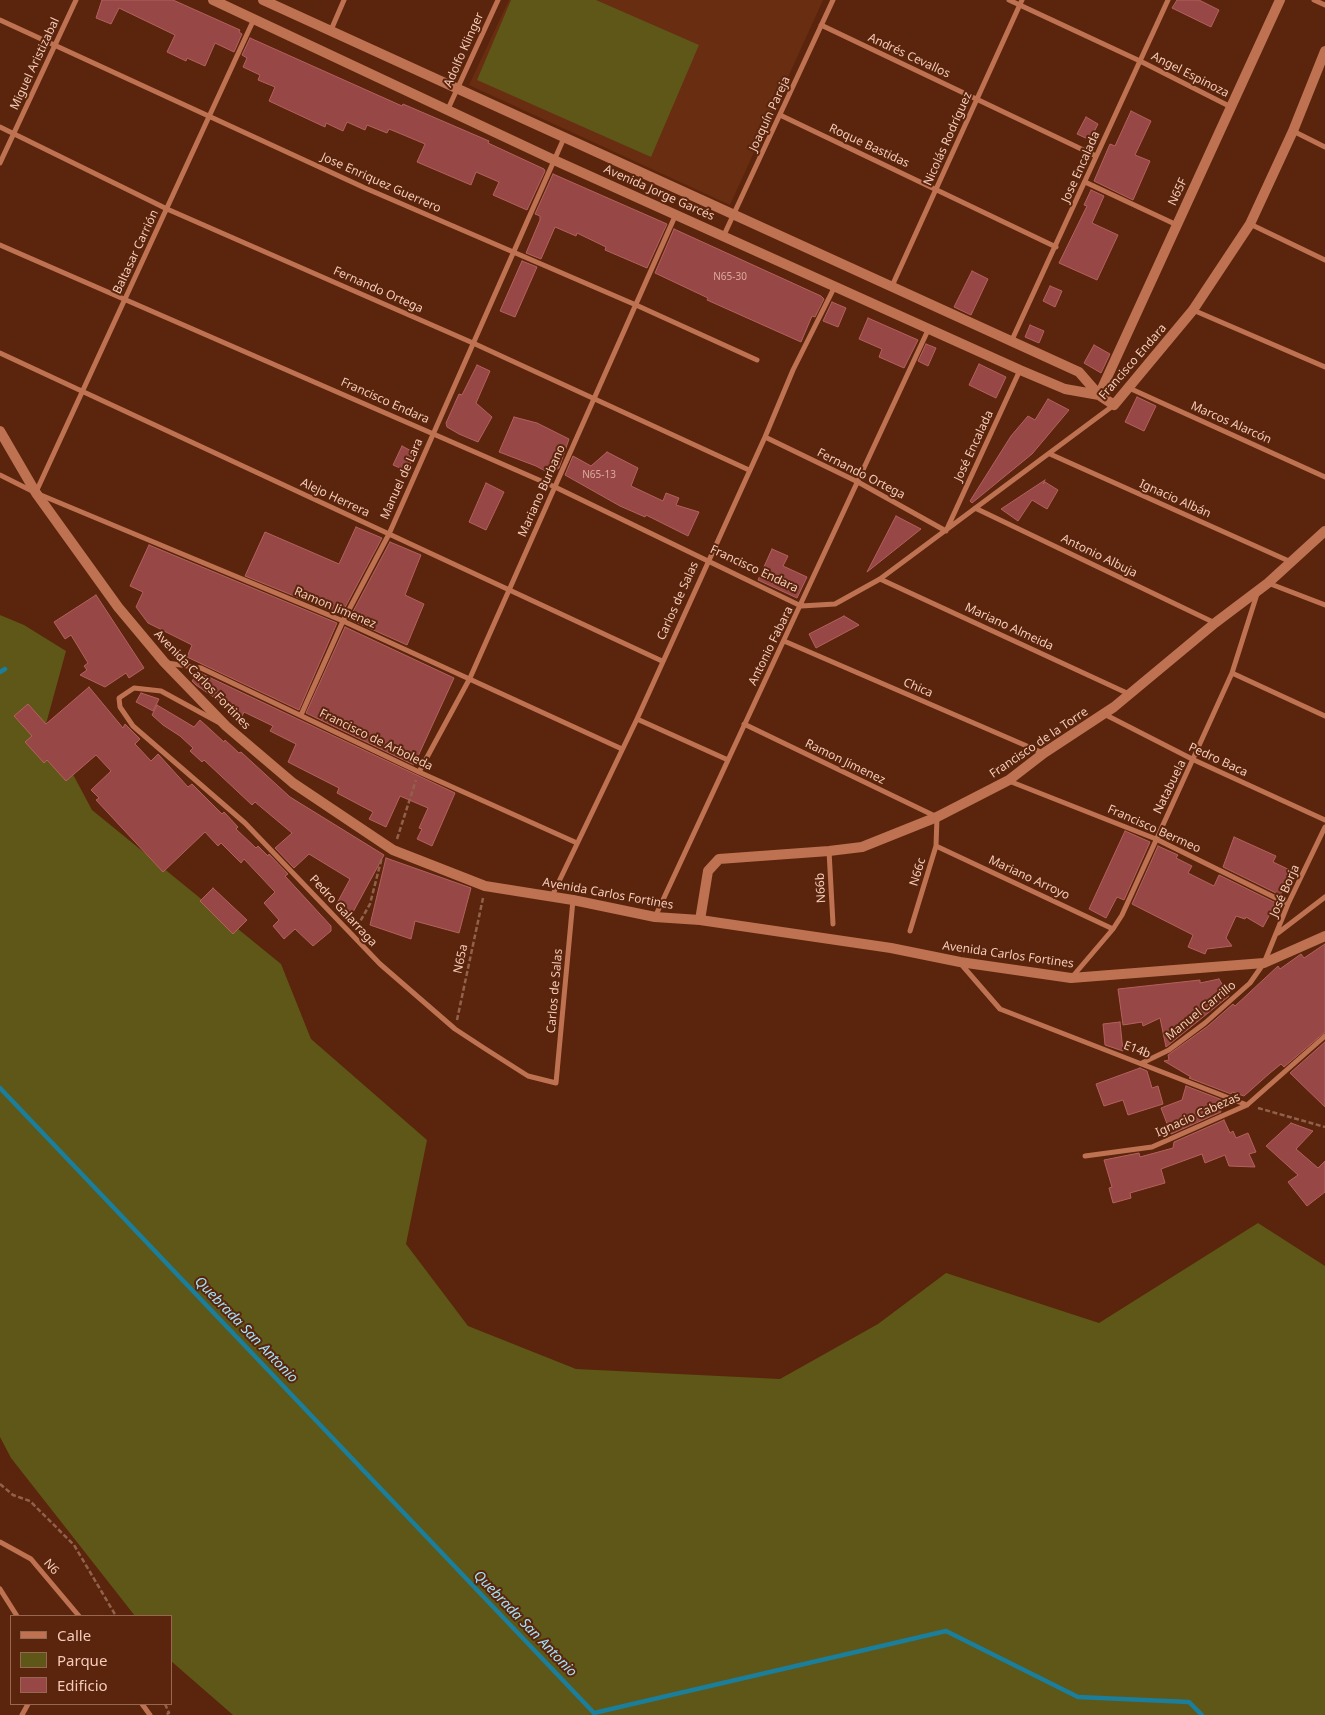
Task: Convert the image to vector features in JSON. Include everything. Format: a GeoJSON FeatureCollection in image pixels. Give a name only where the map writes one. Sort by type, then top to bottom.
{"type":"FeatureCollection","features":[{"type":"Feature","properties":{"kind":"street","name":"Miguel Aristizabal"},"geometry":{"type":"LineString","coordinates":[[0,163],[76,0]]}},
{"type":"Feature","properties":{"kind":"street","name":"Avenida Jorge Garcés"},"geometry":{"type":"LineString","coordinates":[[213,0],[554,160],[1020,370],[1065,389],[1099,395]]}},
{"type":"Feature","properties":{"kind":"street","name":"Avenida Jorge Garcés"},"geometry":{"type":"LineString","coordinates":[[263,0],[1079,372],[1099,395],[1114,405]]}},
{"type":"Feature","properties":{"kind":"street"},"geometry":{"type":"LineString","coordinates":[[331,30],[344,0]]}},
{"type":"Feature","properties":{"kind":"street","name":"Adolfo Klinger"},"geometry":{"type":"LineString","coordinates":[[448,109],[498,0]]}},
{"type":"Feature","properties":{"kind":"street","name":"Joaquín Pareja"},"geometry":{"type":"LineString","coordinates":[[724,235],[833,0]]}},
{"type":"Feature","properties":{"kind":"street","name":"Angel Espinoza"},"geometry":{"type":"LineString","coordinates":[[1009,0],[1020,2],[1140,60],[1231,107]]}},
{"type":"Feature","properties":{"kind":"street","name":"Jose Encalada"},"geometry":{"type":"LineString","coordinates":[[1011,342],[1168,0]]}},
{"type":"Feature","properties":{"kind":"street","name":"N65F"},"geometry":{"type":"LineString","coordinates":[[1099,395],[1280,0]]}},
{"type":"Feature","properties":{"kind":"street"},"geometry":{"type":"LineString","coordinates":[[1314,0],[1325,5]]}},
{"type":"Feature","properties":{"kind":"street","name":"Nicolás Rodríguez"},"geometry":{"type":"LineString","coordinates":[[892,286],[937,190],[1020,2]]}},
{"type":"Feature","properties":{"kind":"street","name":"Baltasar Carrión"},"geometry":{"type":"LineString","coordinates":[[36,493],[254,19]]}},
{"type":"Feature","properties":{"kind":"street","name":"Jose Enriquez Guerrero"},"geometry":{"type":"LineString","coordinates":[[0,20],[55,47],[210,115],[512,253],[636,305],[757,360]]}},
{"type":"Feature","properties":{"kind":"street","name":"Andrés Cevallos"},"geometry":{"type":"LineString","coordinates":[[821,26],[1096,156]]}},
{"type":"Feature","properties":{"kind":"street","name":"Francisco Endara"},"geometry":{"type":"LineString","coordinates":[[0,245],[555,487],[802,606],[835,604],[880,579],[1114,405],[1193,310],[1250,224],[1293,131],[1325,51]]}},
{"type":"Feature","properties":{"kind":"street","name":"Roque Bastidas"},"geometry":{"type":"LineString","coordinates":[[780,115],[1056,247]]}},
{"type":"Feature","properties":{"kind":"street","name":"Fernando Ortega"},"geometry":{"type":"LineString","coordinates":[[0,127],[14,132],[167,209],[473,343],[749,470]]}},
{"type":"Feature","properties":{"kind":"street"},"geometry":{"type":"LineString","coordinates":[[1293,131],[1325,147]]}},
{"type":"Feature","properties":{"kind":"street","name":"Manuel de Lara"},"geometry":{"type":"LineString","coordinates":[[302,715],[343,621],[389,534],[564,138]]}},
{"type":"Feature","properties":{"kind":"street"},"geometry":{"type":"LineString","coordinates":[[1084,182],[1177,225]]}},
{"type":"Feature","properties":{"kind":"street","name":"Mariano Burbano"},"geometry":{"type":"LineString","coordinates":[[419,772],[470,678],[676,214]]}},
{"type":"Feature","properties":{"kind":"street"},"geometry":{"type":"LineString","coordinates":[[1250,224],[1325,260]]}},
{"type":"Feature","properties":{"kind":"street","name":"Carlos de Salas"},"geometry":{"type":"LineString","coordinates":[[552,896],[637,719],[707,561],[765,437],[793,370],[835,286]]}},
{"type":"Feature","properties":{"kind":"street"},"geometry":{"type":"LineString","coordinates":[[1193,310],[1325,367]]}},
{"type":"Feature","properties":{"kind":"street","name":"Antonio Fabara"},"geometry":{"type":"LineString","coordinates":[[655,917],[744,724],[802,606],[929,328]]}},
{"type":"Feature","properties":{"kind":"street","name":"Alejo Herrera"},"geometry":{"type":"LineString","coordinates":[[0,353],[662,661]]}},
{"type":"Feature","properties":{"kind":"street","name":"José Encalada"},"geometry":{"type":"LineString","coordinates":[[946,531],[1020,370]]}},
{"type":"Feature","properties":{"kind":"street","name":"Marcos Alarcón"},"geometry":{"type":"LineString","coordinates":[[1128,388],[1325,477]]}},
{"type":"Feature","properties":{"kind":"street","name":"Avenida Carlos Fortines"},"geometry":{"type":"LineString","coordinates":[[0,431],[36,493],[118,607],[164,662],[226,726],[293,783],[393,850],[485,886],[552,896],[655,917],[700,920],[891,948],[960,962],[1071,978],[1264,963],[1325,936]]}},
{"type":"Feature","properties":{"kind":"street","name":"Fernando Ortega"},"geometry":{"type":"LineString","coordinates":[[765,437],[858,482],[946,531]]}},
{"type":"Feature","properties":{"kind":"street","name":"Ignacio Albán"},"geometry":{"type":"LineString","coordinates":[[1050,454],[1292,562]]}},
{"type":"Feature","properties":{"kind":"street","name":"Ramon Jimenez"},"geometry":{"type":"LineString","coordinates":[[0,475],[36,493],[343,621],[622,748]]}},
{"type":"Feature","properties":{"kind":"street","name":"Antonio Albuja"},"geometry":{"type":"LineString","coordinates":[[975,508],[1215,623]]}},
{"type":"Feature","properties":{"kind":"street","name":"Francisco de la Torre"},"geometry":{"type":"LineString","coordinates":[[700,920],[708,871],[719,858],[829,851],[862,846],[937,817],[1009,780],[1044,753],[1104,714],[1215,623],[1268,583],[1325,531]]}},
{"type":"Feature","properties":{"kind":"street","name":"Mariano Almeida"},"geometry":{"type":"LineString","coordinates":[[880,579],[1129,694]]}},
{"type":"Feature","properties":{"kind":"street"},"geometry":{"type":"LineString","coordinates":[[1268,583],[1325,605]]}},
{"type":"Feature","properties":{"kind":"street","name":"Natabuela"},"geometry":{"type":"LineString","coordinates":[[1071,978],[1113,929],[1122,915],[1232,673],[1258,589]]}},
{"type":"Feature","properties":{"kind":"street","name":"Chica"},"geometry":{"type":"LineString","coordinates":[[784,641],[1044,753]]}},
{"type":"Feature","properties":{"kind":"street","name":"Francisco de Arboleda"},"geometry":{"type":"LineString","coordinates":[[164,662],[201,668],[419,772],[576,843]]}},
{"type":"Feature","properties":{"kind":"street"},"geometry":{"type":"LineString","coordinates":[[1232,673],[1325,716]]}},
{"type":"Feature","properties":{"kind":"street","name":"Pedro Galarraga"},"geometry":{"type":"LineString","coordinates":[[226,726],[161,691],[134,688],[119,698],[120,707],[134,726],[244,823],[373,958],[456,1029],[528,1076],[556,1083]]}},
{"type":"Feature","properties":{"kind":"street","name":"Pedro Baca"},"geometry":{"type":"LineString","coordinates":[[1104,714],[1194,760],[1325,820]]}},
{"type":"Feature","properties":{"kind":"street"},"geometry":{"type":"LineString","coordinates":[[637,719],[728,760]]}},
{"type":"Feature","properties":{"kind":"street","name":"Ramon Jimenez"},"geometry":{"type":"LineString","coordinates":[[744,724],[937,817]]}},
{"type":"Feature","properties":{"kind":"street","name":"Francisco Bermeo"},"geometry":{"type":"LineString","coordinates":[[1009,780],[1156,839],[1288,904]]}},
{"type":"Feature","properties":{"kind":"street","name":"N66c"},"geometry":{"type":"LineString","coordinates":[[910,932],[936,846],[937,817]]}},
{"type":"Feature","properties":{"kind":"street","name":"José Borja"},"geometry":{"type":"LineString","coordinates":[[1264,963],[1288,904],[1325,827]]}},
{"type":"Feature","properties":{"kind":"street","name":"Mariano Arroyo"},"geometry":{"type":"LineString","coordinates":[[936,846],[1113,929]]}},
{"type":"Feature","properties":{"kind":"street","name":"N66b"},"geometry":{"type":"LineString","coordinates":[[829,851],[833,924]]}},
{"type":"Feature","properties":{"kind":"street"},"geometry":{"type":"LineString","coordinates":[[1277,934],[1325,897]]}},
{"type":"Feature","properties":{"kind":"street","name":"Carlos de Salas"},"geometry":{"type":"LineString","coordinates":[[556,1083],[572,900]]}},
{"type":"Feature","properties":{"kind":"street","name":"E14b"},"geometry":{"type":"LineString","coordinates":[[960,962],[1000,1009],[1247,1105]]}},
{"type":"Feature","properties":{"kind":"street","name":"Manuel Carrillo"},"geometry":{"type":"LineString","coordinates":[[1142,1063],[1169,1050],[1205,1023],[1250,983],[1264,963]]}},
{"type":"Feature","properties":{"kind":"street","name":"Ignacio Cabezas"},"geometry":{"type":"LineString","coordinates":[[1085,1156],[1152,1147],[1247,1105],[1325,1036]]}},
{"type":"Feature","properties":{"kind":"street","name":"N6"},"geometry":{"type":"LineString","coordinates":[[0,1542],[31,1559],[78,1615]]}},
{"type":"Feature","properties":{"kind":"street"},"geometry":{"type":"LineString","coordinates":[[0,1589],[17,1615]]}},
{"type":"Feature","properties":{"kind":"path"},"geometry":{"type":"LineString","coordinates":[[398,834],[413,786]]}},
{"type":"Feature","properties":{"kind":"path"},"geometry":{"type":"LineString","coordinates":[[358,925],[370,904],[383,855]]}},
{"type":"Feature","properties":{"kind":"path","name":"N65a"},"geometry":{"type":"LineString","coordinates":[[457,1020],[482,901]]}},
{"type":"Feature","properties":{"kind":"path"},"geometry":{"type":"LineString","coordinates":[[1247,1105],[1325,1127]]}},
{"type":"Feature","properties":{"kind":"path"},"geometry":{"type":"LineString","coordinates":[[0,1484],[13,1494],[30,1501],[74,1546],[115,1615]]}},
{"type":"Feature","properties":{"kind":"path"},"geometry":{"type":"LineString","coordinates":[[165,1705],[169,1713],[165,1715]]}},
{"type":"Feature","properties":{"kind":"shaded area"},"geometry":{"type":"Polygon","coordinates":[[[509,0],[823,0],[730,205],[469,85],[509,0]]]}},
{"type":"Feature","properties":{"kind":"green space"},"geometry":{"type":"Polygon","coordinates":[[[511,0],[596,0],[699,45],[651,157],[477,80],[511,0]]]}},
{"type":"Feature","properties":{"kind":"green space"},"geometry":{"type":"Polygon","coordinates":[[[0,615],[24,625],[66,651],[46,724],[92,810],[281,964],[311,1039],[427,1140],[406,1244],[468,1326],[576,1369],[780,1379],[878,1324],[946,1273],[1099,1323],[1258,1223],[1325,1266],[1325,1715],[233,1715],[172,1662],[172,1615],[134,1615],[11,1458],[0,1437],[0,615]]]}},
{"type":"Feature","properties":{"kind":"building"},"geometry":{"type":"Polygon","coordinates":[[[102,0],[173,0],[240,30],[239,32],[242,34],[234,52],[215,43],[205,66],[187,58],[186,61],[167,52],[175,35],[119,8],[111,24],[96,18],[102,0]]]}},
{"type":"Feature","properties":{"kind":"building"},"geometry":{"type":"Polygon","coordinates":[[[1177,0],[1199,0],[1219,10],[1211,27],[1172,8],[1177,0]]]}},
{"type":"Feature","properties":{"kind":"building"},"geometry":{"type":"Polygon","coordinates":[[[250,38],[402,106],[403,104],[489,141],[488,143],[544,169],[545,171],[527,210],[493,195],[499,182],[476,172],[471,185],[417,162],[425,144],[389,129],[387,133],[367,125],[365,130],[347,122],[343,131],[326,123],[325,127],[269,101],[275,87],[258,80],[260,75],[243,67],[247,58],[242,55],[250,38]]]}},
{"type":"Feature","properties":{"kind":"building"},"geometry":{"type":"Polygon","coordinates":[[[1131,111],[1151,121],[1135,155],[1150,161],[1133,200],[1094,181],[1110,144],[1115,146],[1131,111]]]}},
{"type":"Feature","properties":{"kind":"building"},"geometry":{"type":"Polygon","coordinates":[[[1086,117],[1098,124],[1090,140],[1077,134],[1086,117]]]}},
{"type":"Feature","properties":{"kind":"building"},"geometry":{"type":"Polygon","coordinates":[[[553,174],[667,224],[647,268],[605,250],[606,247],[577,233],[576,236],[555,227],[541,259],[526,253],[540,220],[540,216],[535,214],[553,174]]]}},
{"type":"Feature","properties":{"kind":"building"},"geometry":{"type":"Polygon","coordinates":[[[1091,190],[1104,196],[1092,223],[1118,235],[1097,280],[1059,263],[1087,206],[1084,205],[1091,190]]]}},
{"type":"Feature","properties":{"kind":"building"},"geometry":{"type":"Polygon","coordinates":[[[674,229],[821,296],[824,299],[815,317],[812,316],[801,342],[707,300],[708,298],[655,273],[674,229]]]}},
{"type":"Feature","properties":{"kind":"building"},"geometry":{"type":"Polygon","coordinates":[[[522,261],[537,267],[515,317],[500,311],[522,261]]]}},
{"type":"Feature","properties":{"kind":"building"},"geometry":{"type":"Polygon","coordinates":[[[972,271],[988,279],[971,315],[954,307],[972,271]]]}},
{"type":"Feature","properties":{"kind":"building"},"geometry":{"type":"Polygon","coordinates":[[[1050,286],[1062,291],[1055,307],[1043,301],[1050,286]]]}},
{"type":"Feature","properties":{"kind":"building"},"geometry":{"type":"Polygon","coordinates":[[[832,302],[846,308],[838,327],[823,321],[832,302]]]}},
{"type":"Feature","properties":{"kind":"building"},"geometry":{"type":"Polygon","coordinates":[[[868,318],[918,340],[904,368],[879,357],[882,349],[859,339],[868,318]]]}},
{"type":"Feature","properties":{"kind":"building"},"geometry":{"type":"Polygon","coordinates":[[[1030,325],[1044,331],[1039,343],[1025,337],[1030,325]]]}},
{"type":"Feature","properties":{"kind":"building"},"geometry":{"type":"Polygon","coordinates":[[[926,344],[936,348],[928,366],[918,361],[926,344]]]}},
{"type":"Feature","properties":{"kind":"building"},"geometry":{"type":"Polygon","coordinates":[[[1094,345],[1110,354],[1101,373],[1084,363],[1094,345]]]}},
{"type":"Feature","properties":{"kind":"building"},"geometry":{"type":"Polygon","coordinates":[[[979,364],[1006,377],[996,398],[969,385],[979,364]]]}},
{"type":"Feature","properties":{"kind":"building"},"geometry":{"type":"Polygon","coordinates":[[[477,365],[490,371],[476,403],[492,417],[478,442],[447,427],[446,423],[459,394],[462,395],[477,365]]]}},
{"type":"Feature","properties":{"kind":"building"},"geometry":{"type":"Polygon","coordinates":[[[1137,397],[1156,406],[1144,431],[1125,422],[1137,397]]]}},
{"type":"Feature","properties":{"kind":"building"},"geometry":{"type":"Polygon","coordinates":[[[1048,399],[1069,410],[1032,454],[972,503],[970,501],[1011,436],[1028,416],[1035,420],[1048,399]]]}},
{"type":"Feature","properties":{"kind":"building"},"geometry":{"type":"Polygon","coordinates":[[[514,417],[537,423],[569,439],[559,468],[551,474],[536,466],[499,452],[514,417]]]}},
{"type":"Feature","properties":{"kind":"building"},"geometry":{"type":"Polygon","coordinates":[[[402,446],[415,453],[407,471],[393,465],[402,446]]]}},
{"type":"Feature","properties":{"kind":"building"},"geometry":{"type":"Polygon","coordinates":[[[607,452],[638,468],[631,486],[663,501],[666,493],[679,498],[676,505],[699,512],[688,536],[646,515],[645,517],[620,506],[565,475],[573,456],[591,466],[607,452]]]}},
{"type":"Feature","properties":{"kind":"building"},"geometry":{"type":"Polygon","coordinates":[[[1045,480],[1043,484],[1045,482],[1058,490],[1047,509],[1032,500],[1018,521],[1001,509],[1045,480]]]}},
{"type":"Feature","properties":{"kind":"building"},"geometry":{"type":"Polygon","coordinates":[[[486,483],[504,492],[486,530],[469,522],[486,483]]]}},
{"type":"Feature","properties":{"kind":"building"},"geometry":{"type":"Polygon","coordinates":[[[896,516],[921,529],[867,572],[896,516]]]}},
{"type":"Feature","properties":{"kind":"building"},"geometry":{"type":"Polygon","coordinates":[[[356,527],[382,538],[341,615],[245,576],[265,532],[339,564],[356,527]]]}},
{"type":"Feature","properties":{"kind":"building"},"geometry":{"type":"Polygon","coordinates":[[[390,542],[421,555],[405,595],[424,604],[407,645],[349,619],[390,542]]]}},
{"type":"Feature","properties":{"kind":"building"},"geometry":{"type":"Polygon","coordinates":[[[149,545],[337,623],[299,710],[187,657],[192,645],[148,623],[136,607],[143,592],[130,586],[149,545]]]}},
{"type":"Feature","properties":{"kind":"building"},"geometry":{"type":"Polygon","coordinates":[[[772,549],[788,556],[783,566],[807,577],[797,598],[758,580],[772,549]]]}},
{"type":"Feature","properties":{"kind":"building"},"geometry":{"type":"Polygon","coordinates":[[[96,595],[144,668],[129,678],[126,673],[105,687],[80,675],[87,670],[84,666],[88,663],[71,635],[65,639],[54,622],[96,595]]]}},
{"type":"Feature","properties":{"kind":"building"},"geometry":{"type":"Polygon","coordinates":[[[844,616],[859,625],[816,648],[809,634],[844,616]]]}},
{"type":"Feature","properties":{"kind":"building"},"geometry":{"type":"Polygon","coordinates":[[[345,627],[454,678],[414,765],[306,713],[345,627]]]}},
{"type":"Feature","properties":{"kind":"building"},"geometry":{"type":"Polygon","coordinates":[[[198,672],[455,793],[432,846],[417,839],[422,829],[419,828],[428,808],[400,796],[386,827],[369,819],[373,812],[337,793],[339,788],[288,762],[296,744],[270,731],[273,726],[244,712],[240,720],[218,700],[196,685],[192,681],[198,672]]]}},
{"type":"Feature","properties":{"kind":"building"},"geometry":{"type":"Polygon","coordinates":[[[89,687],[123,728],[125,724],[140,739],[135,744],[151,761],[158,754],[188,787],[192,784],[222,814],[224,812],[238,827],[236,829],[256,848],[258,846],[268,856],[269,854],[288,874],[285,876],[331,926],[331,931],[313,946],[295,929],[284,939],[273,926],[279,920],[264,903],[275,892],[244,859],[241,863],[221,843],[218,846],[205,832],[163,872],[96,800],[99,798],[91,790],[111,771],[96,755],[66,781],[47,760],[44,763],[25,742],[32,736],[14,716],[28,704],[46,724],[89,687]]]}},
{"type":"Feature","properties":{"kind":"building"},"geometry":{"type":"Polygon","coordinates":[[[141,693],[159,699],[153,711],[136,702],[141,693]]]}},
{"type":"Feature","properties":{"kind":"building"},"geometry":{"type":"Polygon","coordinates":[[[157,705],[194,727],[200,720],[224,742],[225,740],[239,753],[241,752],[290,797],[384,855],[352,914],[336,905],[350,879],[309,854],[294,868],[275,848],[292,833],[255,802],[252,805],[204,760],[202,762],[190,751],[193,748],[180,736],[152,715],[157,705]]]}},
{"type":"Feature","properties":{"kind":"building"},"geometry":{"type":"Polygon","coordinates":[[[1125,831],[1150,842],[1124,900],[1117,897],[1106,918],[1089,909],[1125,831]]]}},
{"type":"Feature","properties":{"kind":"building"},"geometry":{"type":"Polygon","coordinates":[[[1234,837],[1276,856],[1273,862],[1294,872],[1280,895],[1223,867],[1234,837]]]}},
{"type":"Feature","properties":{"kind":"building"},"geometry":{"type":"Polygon","coordinates":[[[1158,846],[1178,855],[1176,858],[1192,866],[1188,873],[1214,886],[1219,875],[1276,903],[1263,927],[1246,917],[1245,919],[1236,916],[1226,938],[1232,946],[1207,949],[1205,954],[1188,947],[1193,935],[1132,904],[1158,846]]]}},
{"type":"Feature","properties":{"kind":"building"},"geometry":{"type":"Polygon","coordinates":[[[386,858],[471,888],[459,933],[415,921],[411,939],[370,925],[386,858]]]}},
{"type":"Feature","properties":{"kind":"building"},"geometry":{"type":"Polygon","coordinates":[[[213,888],[247,920],[233,934],[200,901],[213,888]]]}},
{"type":"Feature","properties":{"kind":"building"},"geometry":{"type":"Polygon","coordinates":[[[1325,944],[1325,1032],[1284,1067],[1281,1064],[1244,1096],[1232,1092],[1231,1094],[1189,1078],[1191,1077],[1164,1061],[1169,1060],[1168,1055],[1208,1026],[1233,1004],[1235,1006],[1278,966],[1280,969],[1301,954],[1304,958],[1325,944]]]}},
{"type":"Feature","properties":{"kind":"building"},"geometry":{"type":"Polygon","coordinates":[[[1219,979],[1229,996],[1166,1047],[1160,1018],[1143,1026],[1142,1022],[1123,1025],[1118,989],[1200,980],[1200,983],[1219,979]]]}},
{"type":"Feature","properties":{"kind":"building"},"geometry":{"type":"Polygon","coordinates":[[[1120,1022],[1123,1051],[1105,1045],[1103,1024],[1120,1022]]]}},
{"type":"Feature","properties":{"kind":"building"},"geometry":{"type":"Polygon","coordinates":[[[1325,1042],[1325,1107],[1290,1073],[1325,1042]]]}},
{"type":"Feature","properties":{"kind":"building"},"geometry":{"type":"Polygon","coordinates":[[[1140,1068],[1147,1071],[1152,1088],[1158,1086],[1163,1104],[1128,1115],[1123,1100],[1104,1106],[1096,1084],[1140,1068]]]}},
{"type":"Feature","properties":{"kind":"building"},"geometry":{"type":"Polygon","coordinates":[[[1186,1086],[1225,1101],[1220,1108],[1221,1112],[1171,1134],[1161,1108],[1182,1100],[1186,1086]]]}},
{"type":"Feature","properties":{"kind":"building"},"geometry":{"type":"Polygon","coordinates":[[[1224,1120],[1230,1133],[1233,1131],[1236,1138],[1248,1133],[1256,1152],[1249,1154],[1255,1167],[1229,1166],[1225,1155],[1205,1163],[1202,1154],[1161,1169],[1165,1183],[1130,1193],[1131,1198],[1113,1203],[1109,1188],[1112,1187],[1104,1160],[1139,1153],[1140,1157],[1173,1148],[1174,1142],[1224,1120]]]}},
{"type":"Feature","properties":{"kind":"building"},"geometry":{"type":"Polygon","coordinates":[[[1291,1123],[1313,1131],[1296,1149],[1318,1168],[1325,1161],[1325,1192],[1307,1206],[1288,1182],[1298,1175],[1266,1146],[1291,1123]]]}},
{"type":"Feature","properties":{"kind":"waterway"},"geometry":{"type":"LineString","coordinates":[[0,672],[5,669]]}},
{"type":"Feature","properties":{"kind":"waterway","name":"Quebrada San Antonio"},"geometry":{"type":"LineString","coordinates":[[0,1088],[594,1713],[946,1631],[1078,1697],[1189,1702],[1202,1715]]}}]}
